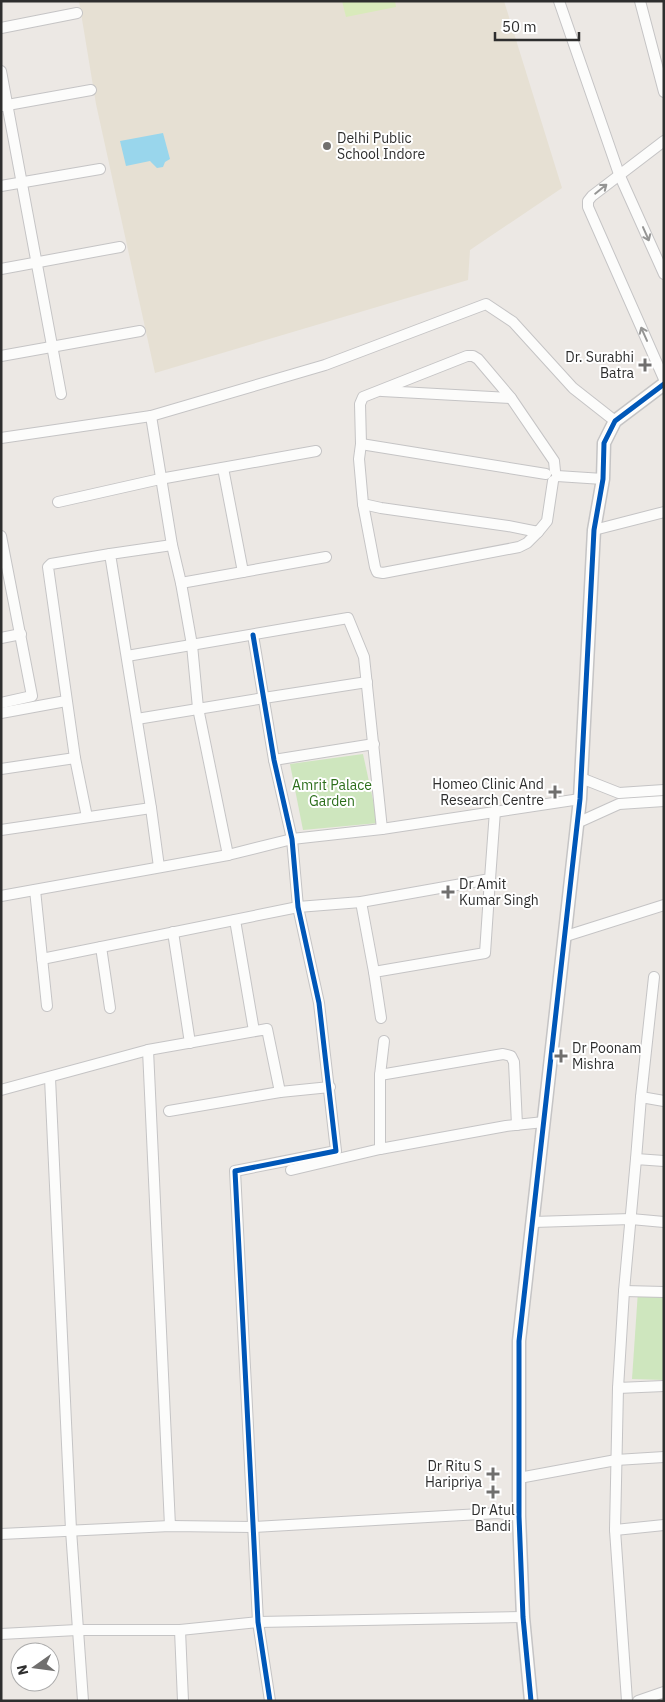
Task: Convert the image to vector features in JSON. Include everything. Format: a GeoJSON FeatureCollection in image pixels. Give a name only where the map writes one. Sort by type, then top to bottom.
{"type":"FeatureCollection","features":[{"type":"Feature","properties":{"kind":"street"},"geometry":{"type":"LineString","coordinates":[[559,1],[619,174],[664,274]]}},
{"type":"Feature","properties":{"kind":"street"},"geometry":{"type":"LineString","coordinates":[[640,1],[664,92]]}},
{"type":"Feature","properties":{"kind":"street"},"geometry":{"type":"LineString","coordinates":[[1,28],[77,13]]}},
{"type":"Feature","properties":{"kind":"street"},"geometry":{"type":"LineString","coordinates":[[1,72],[4,106],[22,182],[61,394]]}},
{"type":"Feature","properties":{"kind":"street"},"geometry":{"type":"LineString","coordinates":[[4,106],[90,90]]}},
{"type":"Feature","properties":{"kind":"street"},"geometry":{"type":"LineString","coordinates":[[664,142],[619,174],[588,201],[588,207],[664,379]]}},
{"type":"Feature","properties":{"kind":"street"},"geometry":{"type":"LineString","coordinates":[[1,186],[100,169]]}},
{"type":"Feature","properties":{"kind":"street"},"geometry":{"type":"LineString","coordinates":[[1,269],[120,247]]}},
{"type":"Feature","properties":{"kind":"street"},"geometry":{"type":"LineString","coordinates":[[1,438],[151,416],[325,366],[486,304],[513,322],[573,388],[615,421]]}},
{"type":"Feature","properties":{"kind":"street"},"geometry":{"type":"LineString","coordinates":[[1,356],[140,332]]}},
{"type":"Feature","properties":{"kind":"street"},"geometry":{"type":"LineString","coordinates":[[467,356],[474,356],[478,359],[511,398],[554,461],[547,521],[538,532],[527,543],[519,547],[383,573],[377,572],[363,504],[360,458],[360,404],[363,397],[379,391],[467,356]]}},
{"type":"Feature","properties":{"kind":"street"},"geometry":{"type":"LineString","coordinates":[[531,1701],[523,1617],[519,1516],[519,1341],[578,823],[594,530],[603,479],[604,443],[615,421],[664,384]]}},
{"type":"Feature","properties":{"kind":"street"},"geometry":{"type":"LineString","coordinates":[[379,391],[511,398]]}},
{"type":"Feature","properties":{"kind":"street"},"geometry":{"type":"LineString","coordinates":[[151,416],[160,479],[192,646],[198,708],[228,855]]}},
{"type":"Feature","properties":{"kind":"street"},"geometry":{"type":"LineString","coordinates":[[361,444],[553,475],[603,479]]}},
{"type":"Feature","properties":{"kind":"street"},"geometry":{"type":"LineString","coordinates":[[58,502],[160,479],[316,451]]}},
{"type":"Feature","properties":{"kind":"street"},"geometry":{"type":"LineString","coordinates":[[223,468],[243,572]]}},
{"type":"Feature","properties":{"kind":"street"},"geometry":{"type":"LineString","coordinates":[[363,504],[538,532]]}},
{"type":"Feature","properties":{"kind":"street"},"geometry":{"type":"LineString","coordinates":[[594,530],[664,512]]}},
{"type":"Feature","properties":{"kind":"street"},"geometry":{"type":"LineString","coordinates":[[1,536],[5,571],[32,696],[1,703]]}},
{"type":"Feature","properties":{"kind":"street"},"geometry":{"type":"LineString","coordinates":[[87,818],[66,701],[48,567],[51,564],[172,545]]}},
{"type":"Feature","properties":{"kind":"street"},"geometry":{"type":"LineString","coordinates":[[110,554],[159,867]]}},
{"type":"Feature","properties":{"kind":"street"},"geometry":{"type":"LineString","coordinates":[[181,583],[326,557]]}},
{"type":"Feature","properties":{"kind":"street"},"geometry":{"type":"LineString","coordinates":[[127,656],[348,618],[364,657],[382,829]]}},
{"type":"Feature","properties":{"kind":"street"},"geometry":{"type":"LineString","coordinates":[[1,638],[20,634]]}},
{"type":"Feature","properties":{"kind":"street"},"geometry":{"type":"LineString","coordinates":[[253,635],[274,760],[292,839],[298,907],[319,1003],[336,1151],[236,1171],[258,1622],[270,1701]]}},
{"type":"Feature","properties":{"kind":"street"},"geometry":{"type":"LineString","coordinates":[[137,719],[367,682]]}},
{"type":"Feature","properties":{"kind":"street"},"geometry":{"type":"LineString","coordinates":[[1,713],[66,701]]}},
{"type":"Feature","properties":{"kind":"street"},"geometry":{"type":"LineString","coordinates":[[274,760],[374,744]]}},
{"type":"Feature","properties":{"kind":"street"},"geometry":{"type":"LineString","coordinates":[[1,769],[75,758]]}},
{"type":"Feature","properties":{"kind":"street"},"geometry":{"type":"LineString","coordinates":[[581,778],[619,799],[664,801]]}},
{"type":"Feature","properties":{"kind":"street"},"geometry":{"type":"LineString","coordinates":[[578,823],[619,799],[664,790]]}},
{"type":"Feature","properties":{"kind":"street"},"geometry":{"type":"LineString","coordinates":[[1,896],[228,855],[292,839],[382,829],[580,799]]}},
{"type":"Feature","properties":{"kind":"street"},"geometry":{"type":"LineString","coordinates":[[1,830],[151,808]]}},
{"type":"Feature","properties":{"kind":"street"},"geometry":{"type":"LineString","coordinates":[[374,972],[485,953],[495,811]]}},
{"type":"Feature","properties":{"kind":"street"},"geometry":{"type":"LineString","coordinates":[[42,959],[298,907],[361,902],[490,879]]}},
{"type":"Feature","properties":{"kind":"street"},"geometry":{"type":"LineString","coordinates":[[34,890],[47,1006]]}},
{"type":"Feature","properties":{"kind":"street"},"geometry":{"type":"LineString","coordinates":[[361,902],[381,1018]]}},
{"type":"Feature","properties":{"kind":"street"},"geometry":{"type":"LineString","coordinates":[[566,936],[664,905]]}},
{"type":"Feature","properties":{"kind":"street"},"geometry":{"type":"LineString","coordinates":[[235,920],[254,1031]]}},
{"type":"Feature","properties":{"kind":"street"},"geometry":{"type":"LineString","coordinates":[[173,932],[190,1043]]}},
{"type":"Feature","properties":{"kind":"street"},"geometry":{"type":"LineString","coordinates":[[101,947],[110,1008]]}},
{"type":"Feature","properties":{"kind":"street"},"geometry":{"type":"LineString","coordinates":[[627,1701],[614,1530],[618,1388],[624,1291],[641,1097],[654,977]]}},
{"type":"Feature","properties":{"kind":"street"},"geometry":{"type":"LineString","coordinates":[[1,1090],[148,1050],[267,1029],[280,1092]]}},
{"type":"Feature","properties":{"kind":"street"},"geometry":{"type":"LineString","coordinates":[[380,1148],[380,1075],[384,1041]]}},
{"type":"Feature","properties":{"kind":"street"},"geometry":{"type":"LineString","coordinates":[[148,1050],[170,1526]]}},
{"type":"Feature","properties":{"kind":"street"},"geometry":{"type":"LineString","coordinates":[[380,1075],[503,1054],[511,1056],[514,1062],[517,1125]]}},
{"type":"Feature","properties":{"kind":"street"},"geometry":{"type":"LineString","coordinates":[[50,1078],[71,1530],[83,1701]]}},
{"type":"Feature","properties":{"kind":"street"},"geometry":{"type":"LineString","coordinates":[[168,1111],[280,1092],[330,1087]]}},
{"type":"Feature","properties":{"kind":"street"},"geometry":{"type":"LineString","coordinates":[[641,1097],[664,1101]]}},
{"type":"Feature","properties":{"kind":"street"},"geometry":{"type":"LineString","coordinates":[[291,1170],[380,1148],[544,1122]]}},
{"type":"Feature","properties":{"kind":"street"},"geometry":{"type":"LineString","coordinates":[[636,1159],[664,1161]]}},
{"type":"Feature","properties":{"kind":"street"},"geometry":{"type":"LineString","coordinates":[[533,1222],[631,1219],[664,1222]]}},
{"type":"Feature","properties":{"kind":"street"},"geometry":{"type":"LineString","coordinates":[[624,1291],[664,1292]]}},
{"type":"Feature","properties":{"kind":"street"},"geometry":{"type":"LineString","coordinates":[[618,1388],[664,1386]]}},
{"type":"Feature","properties":{"kind":"street"},"geometry":{"type":"LineString","coordinates":[[519,1478],[616,1460],[664,1457]]}},
{"type":"Feature","properties":{"kind":"street"},"geometry":{"type":"LineString","coordinates":[[1,1534],[170,1526],[252,1527],[498,1513],[519,1516]]}},
{"type":"Feature","properties":{"kind":"street"},"geometry":{"type":"LineString","coordinates":[[614,1530],[664,1525]]}},
{"type":"Feature","properties":{"kind":"street"},"geometry":{"type":"LineString","coordinates":[[1,1634],[77,1630],[180,1630],[258,1622],[523,1617]]}},
{"type":"Feature","properties":{"kind":"street"},"geometry":{"type":"LineString","coordinates":[[180,1630],[183,1701]]}},
{"type":"Feature","properties":{"kind":"street"},"geometry":{"type":"LineString","coordinates":[[638,1701],[664,1692]]}},
{"type":"Feature","properties":{"kind":"shaded area","name":"Delhi Public School Indore"},"geometry":{"type":"Polygon","coordinates":[[[79,1],[504,1],[562,188],[470,250],[468,280],[155,373],[96,104],[79,1]]]}},
{"type":"Feature","properties":{"kind":"green space"},"geometry":{"type":"Polygon","coordinates":[[[342,1],[395,1],[396,7],[346,17],[342,1]]]}},
{"type":"Feature","properties":{"kind":"green space","name":"Amrit Palace Garden"},"geometry":{"type":"Polygon","coordinates":[[[363,754],[378,823],[303,830],[290,764],[363,754]]]}},
{"type":"Feature","properties":{"kind":"green space"},"geometry":{"type":"Polygon","coordinates":[[[638,1291],[664,1293],[664,1380],[632,1379],[638,1291]]]}},
{"type":"Feature","properties":{"kind":"water"},"geometry":{"type":"Polygon","coordinates":[[[163,133],[170,159],[165,162],[163,167],[157,168],[150,161],[126,166],[120,141],[163,133]]]}},
{"type":"Feature","properties":{"kind":"cycle path"},"geometry":{"type":"LineString","coordinates":[[531,1701],[523,1617],[519,1516],[519,1341],[580,799],[594,530],[603,479],[604,443],[615,421],[664,384]]}},
{"type":"Feature","properties":{"kind":"cycle path"},"geometry":{"type":"LineString","coordinates":[[253,635],[274,760],[292,839],[298,907],[319,1003],[336,1151],[235,1171],[258,1622],[270,1701]]}},
{"type":"Feature","properties":{"kind":"place","name":"Delhi Public School Indore"},"geometry":{"type":"Point","coordinates":[327,146]}},
{"type":"Feature","properties":{"kind":"place","name":"Dr. Surabhi Batra"},"geometry":{"type":"Point","coordinates":[645,365]}},
{"type":"Feature","properties":{"kind":"place","name":"Homeo Clinic And Research Centre"},"geometry":{"type":"Point","coordinates":[555,792]}},
{"type":"Feature","properties":{"kind":"place","name":"Dr Amit Kumar Singh"},"geometry":{"type":"Point","coordinates":[448,892]}},
{"type":"Feature","properties":{"kind":"place","name":"Dr Poonam Mishra"},"geometry":{"type":"Point","coordinates":[561,1056]}},
{"type":"Feature","properties":{"kind":"place","name":"Dr Ritu S Haripriya"},"geometry":{"type":"Point","coordinates":[493,1474]}},
{"type":"Feature","properties":{"kind":"place","name":"Dr Atul Bandi"},"geometry":{"type":"Point","coordinates":[493,1492]}}]}
